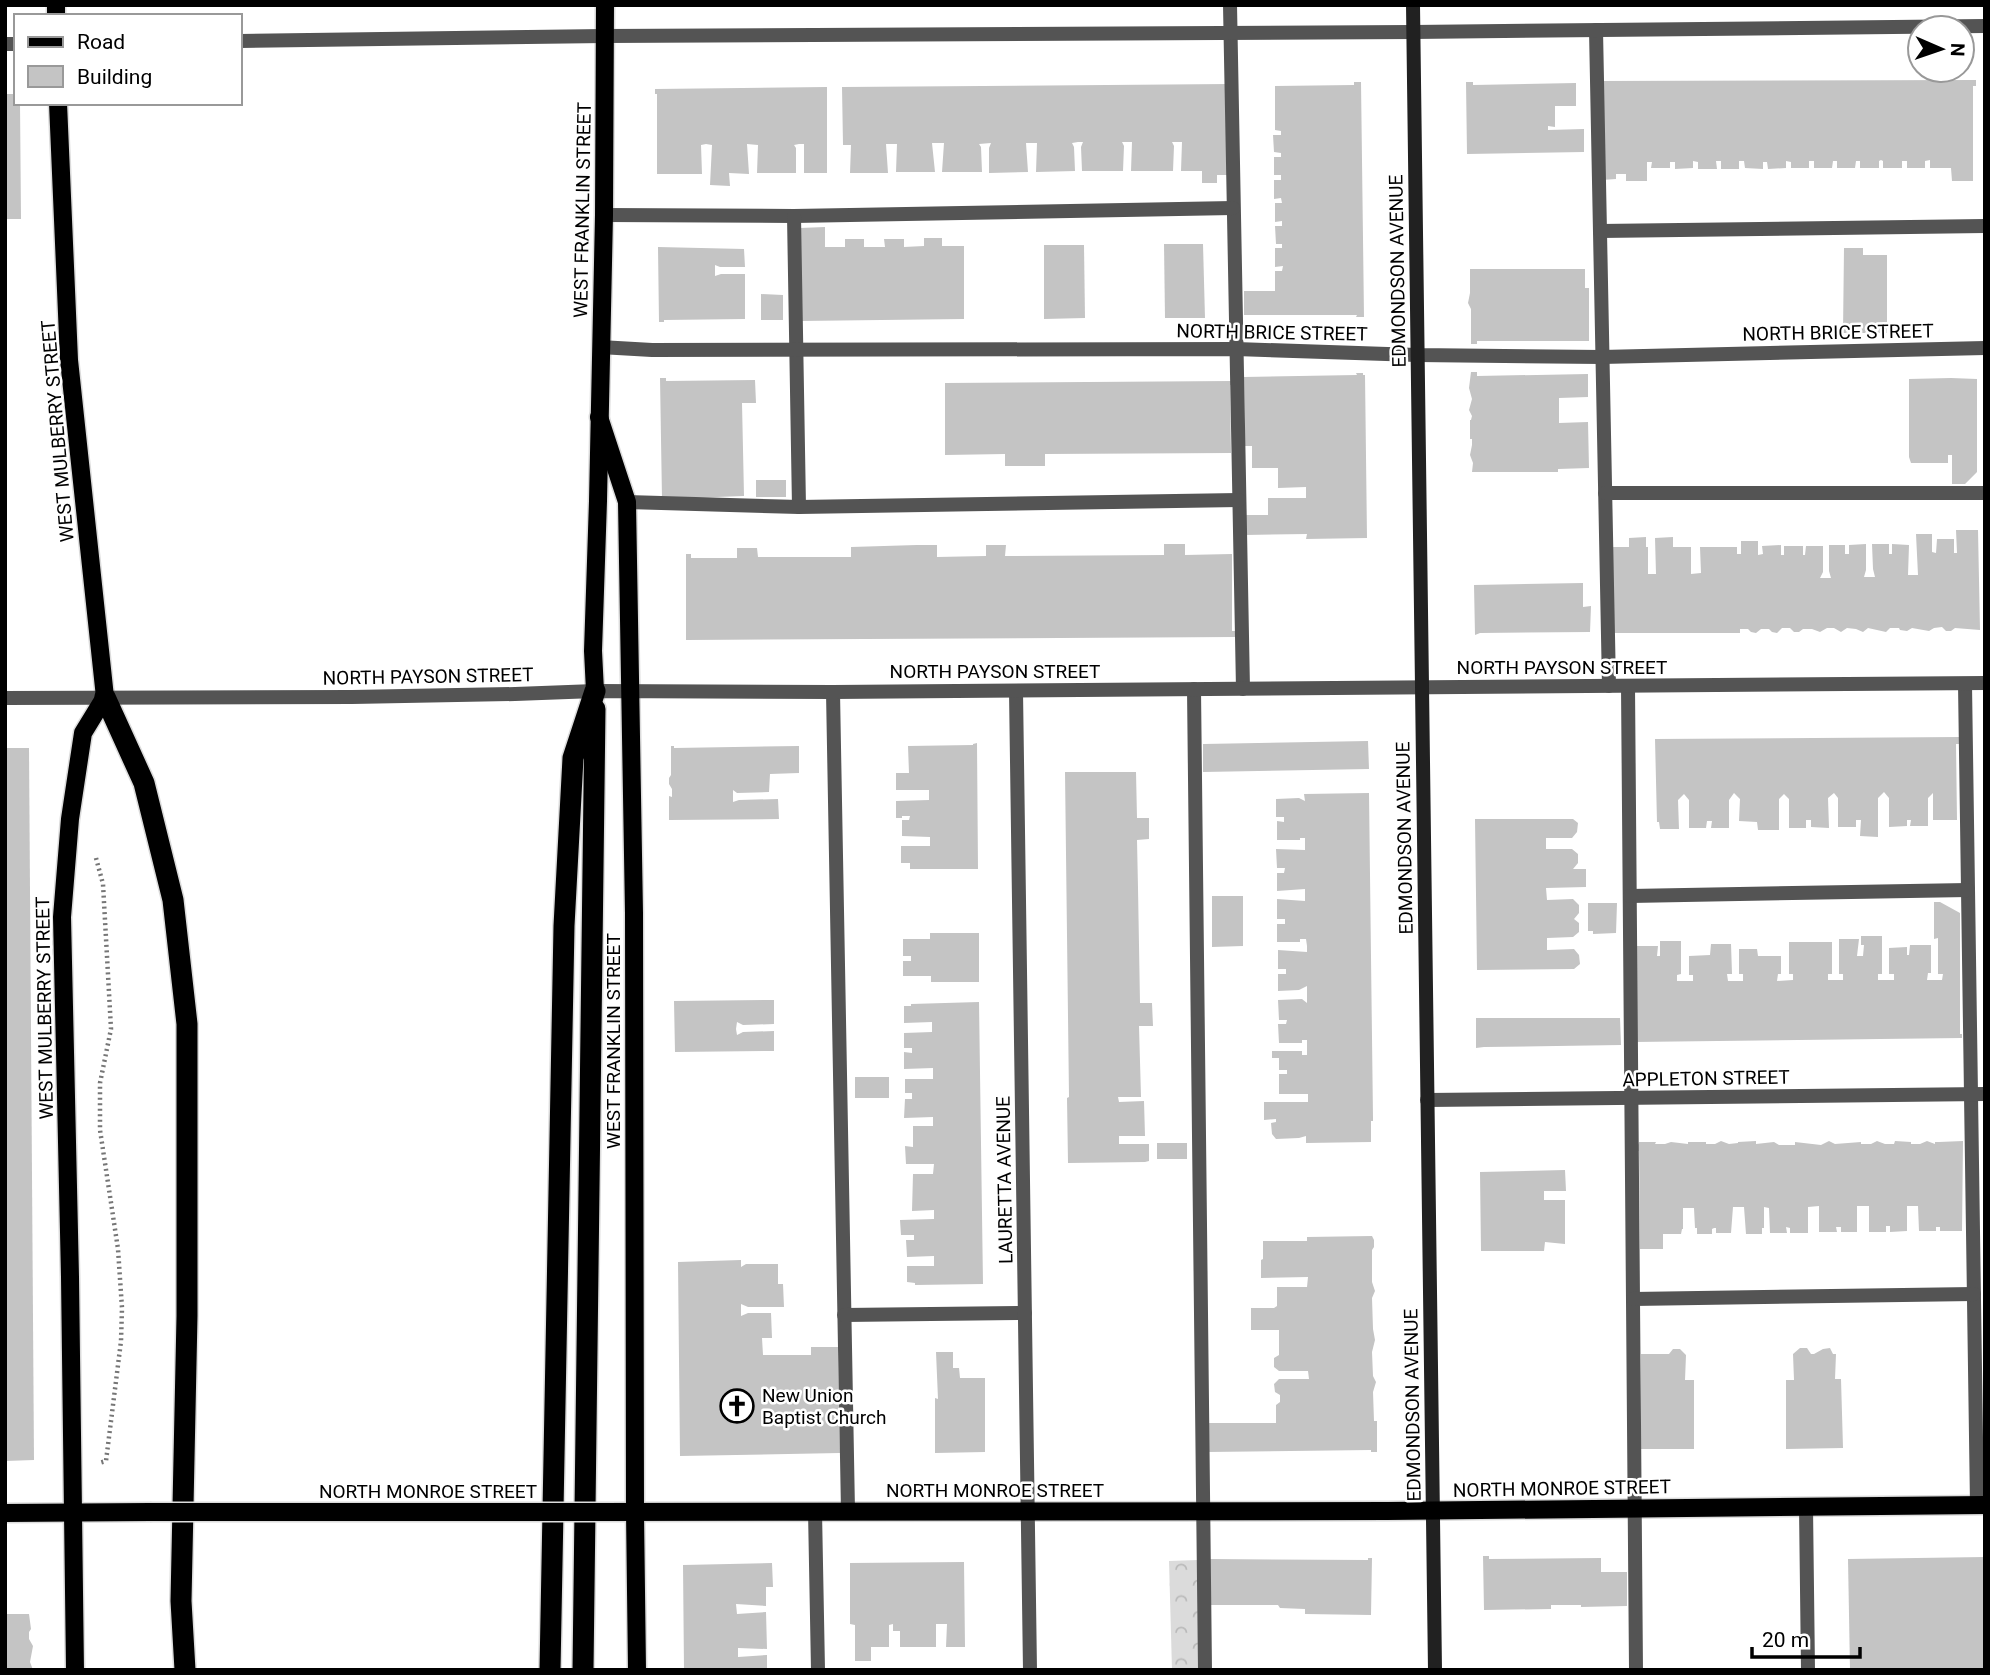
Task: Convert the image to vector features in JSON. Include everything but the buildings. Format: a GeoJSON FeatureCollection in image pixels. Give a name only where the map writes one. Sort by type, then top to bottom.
{"type":"FeatureCollection","features":[{"type":"Feature","properties":{"kind":"highway"},"geometry":{"type":"LineString","coordinates":[[550,1670],[564,926],[573,758],[595,691]]}},
{"type":"Feature","properties":{"kind":"highway"},"geometry":{"type":"LineString","coordinates":[[583,1670],[595,691]]}},
{"type":"Feature","properties":{"kind":"highway"},"geometry":{"type":"LineString","coordinates":[[105,697],[144,783],[173,900],[187,1024],[187,1302],[181,1601],[185,1670]]}},
{"type":"Feature","properties":{"kind":"main road","name":"WEST FRANKLIN STREET"},"geometry":{"type":"LineString","coordinates":[[595,691],[593,651],[604,215],[605,5]]}},
{"type":"Feature","properties":{"kind":"main road","name":"EDMONDSON AVENUE"},"geometry":{"type":"LineString","coordinates":[[1413,5],[1435,1670]]}},
{"type":"Feature","properties":{"kind":"main road","name":"WEST MULBERRY STREET"},"geometry":{"type":"LineString","coordinates":[[58,105],[69,360],[105,697],[83,733],[70,819],[62,917],[75,1670]]}},
{"type":"Feature","properties":{"kind":"main road","name":"WEST FRANKLIN STREET"},"geometry":{"type":"LineString","coordinates":[[599,416],[626,502],[634,913],[637,1670]]}},
{"type":"Feature","properties":{"kind":"main road","name":"NORTH MONROE STREET"},"geometry":{"type":"LineString","coordinates":[[5,1513],[1203,1511],[1981,1505]]}},
{"type":"Feature","properties":{"kind":"street"},"geometry":{"type":"LineString","coordinates":[[1230,5],[1243,689]]}},
{"type":"Feature","properties":{"kind":"street"},"geometry":{"type":"LineString","coordinates":[[242,41],[1985,26]]}},
{"type":"Feature","properties":{"kind":"street"},"geometry":{"type":"LineString","coordinates":[[1596,30],[1609,686]]}},
{"type":"Feature","properties":{"kind":"street"},"geometry":{"type":"LineString","coordinates":[[604,215],[794,216],[1233,208]]}},
{"type":"Feature","properties":{"kind":"street"},"geometry":{"type":"LineString","coordinates":[[794,216],[799,507]]}},
{"type":"Feature","properties":{"kind":"street"},"geometry":{"type":"LineString","coordinates":[[1600,231],[1985,226]]}},
{"type":"Feature","properties":{"kind":"street","name":"NORTH BRICE STREET"},"geometry":{"type":"LineString","coordinates":[[600,347],[652,350],[1236,349],[1602,357],[1985,348]]}},
{"type":"Feature","properties":{"kind":"street"},"geometry":{"type":"LineString","coordinates":[[1605,493],[1985,493]]}},
{"type":"Feature","properties":{"kind":"street"},"geometry":{"type":"LineString","coordinates":[[626,502],[799,507],[1239,500]]}},
{"type":"Feature","properties":{"kind":"street","name":"NORTH PAYSON STREET"},"geometry":{"type":"LineString","coordinates":[[5,698],[326,697],[595,691],[1016,691],[1985,683]]}},
{"type":"Feature","properties":{"kind":"street"},"geometry":{"type":"LineString","coordinates":[[1965,684],[1968,890],[1978,1095],[1974,1294],[1981,1505]]}},
{"type":"Feature","properties":{"kind":"street"},"geometry":{"type":"LineString","coordinates":[[1628,686],[1636,1670]]}},
{"type":"Feature","properties":{"kind":"street"},"geometry":{"type":"LineString","coordinates":[[1194,689],[1205,1670]]}},
{"type":"Feature","properties":{"kind":"street","name":"LAURETTA AVENUE"},"geometry":{"type":"LineString","coordinates":[[1016,691],[1030,1670]]}},
{"type":"Feature","properties":{"kind":"street"},"geometry":{"type":"LineString","coordinates":[[833,692],[848,1511]]}},
{"type":"Feature","properties":{"kind":"street"},"geometry":{"type":"LineString","coordinates":[[1630,896],[1968,890]]}},
{"type":"Feature","properties":{"kind":"street","name":"APPLETON STREET"},"geometry":{"type":"LineString","coordinates":[[1427,1100],[1978,1095]]}},
{"type":"Feature","properties":{"kind":"street"},"geometry":{"type":"LineString","coordinates":[[1633,1299],[1974,1294]]}},
{"type":"Feature","properties":{"kind":"street"},"geometry":{"type":"LineString","coordinates":[[844,1315],[1025,1313]]}},
{"type":"Feature","properties":{"kind":"street"},"geometry":{"type":"LineString","coordinates":[[1806,1507],[1808,1670]]}},
{"type":"Feature","properties":{"kind":"street"},"geometry":{"type":"LineString","coordinates":[[815,1511],[818,1670]]}},
{"type":"Feature","properties":{"kind":"path"},"geometry":{"type":"LineString","coordinates":[[94,850],[103,884],[111,1029],[100,1083],[100,1129],[118,1249],[122,1308],[121,1341],[106,1461],[96,1465]]}},
{"type":"Feature","properties":{"kind":"green space"},"geometry":{"type":"Polygon","coordinates":[[[1198,1560],[1199,1670],[1172,1670],[1169,1561],[1198,1560]]]}},
{"type":"Feature","properties":{"kind":"place","name":"New Union Baptist Church"},"geometry":{"type":"Point","coordinates":[737,1406]}}]}
